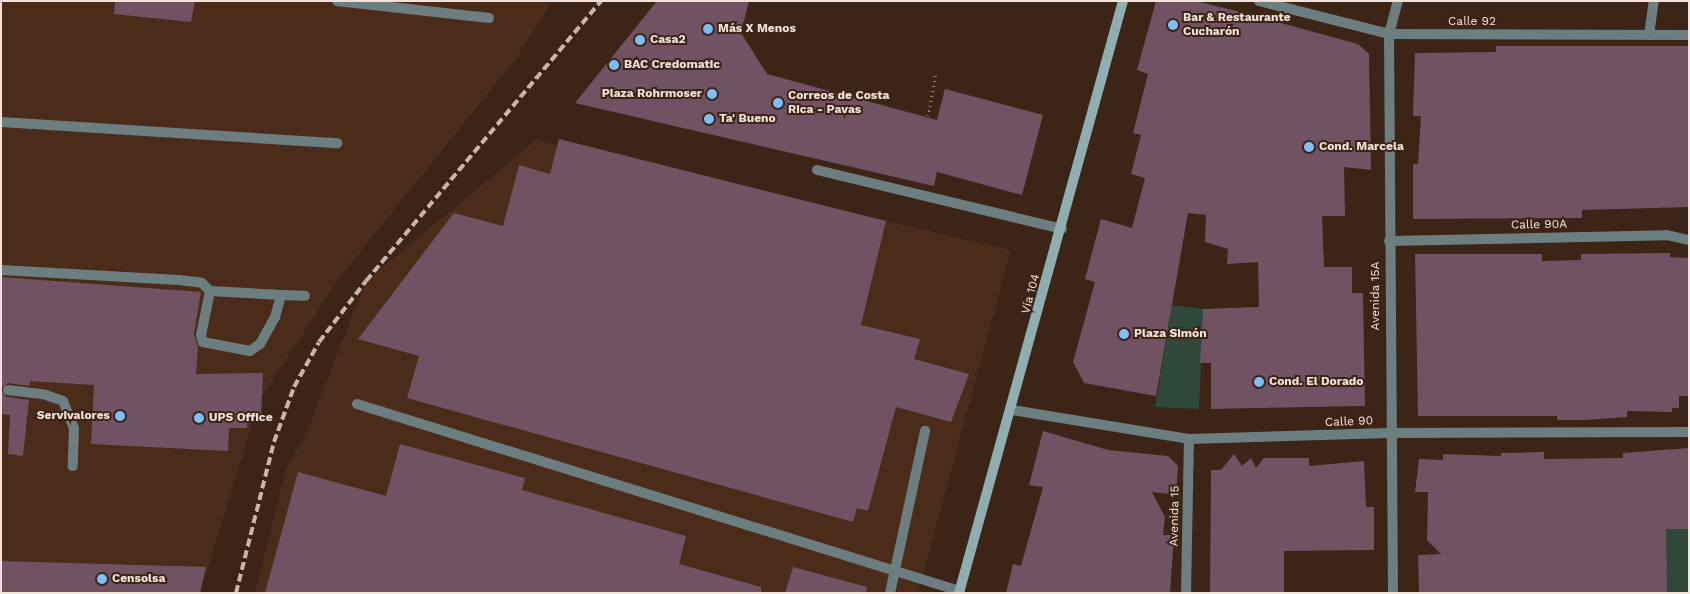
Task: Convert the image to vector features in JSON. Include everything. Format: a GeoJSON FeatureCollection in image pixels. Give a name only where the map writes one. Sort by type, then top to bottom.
{"type":"FeatureCollection","features":[{"type":"Feature","properties":{"kind":"main road","name":"Vía 104"},"geometry":{"type":"LineString","coordinates":[[960,592],[1012,410],[1123,1]]}},
{"type":"Feature","properties":{"kind":"street"},"geometry":{"type":"LineString","coordinates":[[337,1],[488,18]]}},
{"type":"Feature","properties":{"kind":"street","name":"Calle 92"},"geometry":{"type":"LineString","coordinates":[[1259,1],[1389,34],[1689,35]]}},
{"type":"Feature","properties":{"kind":"street","name":"Avenida 15A"},"geometry":{"type":"LineString","coordinates":[[1393,593],[1389,433],[1389,34],[1398,1]]}},
{"type":"Feature","properties":{"kind":"street"},"geometry":{"type":"LineString","coordinates":[[1649,35],[1654,1]]}},
{"type":"Feature","properties":{"kind":"street"},"geometry":{"type":"LineString","coordinates":[[1,122],[337,143]]}},
{"type":"Feature","properties":{"kind":"street"},"geometry":{"type":"LineString","coordinates":[[817,170],[1062,228]]}},
{"type":"Feature","properties":{"kind":"street","name":"Calle 90A"},"geometry":{"type":"LineString","coordinates":[[1388,241],[1667,235],[1689,240]]}},
{"type":"Feature","properties":{"kind":"street"},"geometry":{"type":"LineString","coordinates":[[1,270],[179,280],[202,283],[210,290],[305,296]]}},
{"type":"Feature","properties":{"kind":"street"},"geometry":{"type":"LineString","coordinates":[[210,290],[201,335],[203,342],[250,351],[260,344],[275,317],[280,295]]}},
{"type":"Feature","properties":{"kind":"street"},"geometry":{"type":"LineString","coordinates":[[8,390],[46,395],[63,401],[74,428],[73,466]]}},
{"type":"Feature","properties":{"kind":"street"},"geometry":{"type":"LineString","coordinates":[[357,404],[960,592]]}},
{"type":"Feature","properties":{"kind":"street","name":"Calle 90"},"geometry":{"type":"LineString","coordinates":[[1012,410],[1188,440],[1389,433],[1689,432]]}},
{"type":"Feature","properties":{"kind":"street"},"geometry":{"type":"LineString","coordinates":[[890,593],[925,431]]}},
{"type":"Feature","properties":{"kind":"street","name":"Avenida 15"},"geometry":{"type":"LineString","coordinates":[[1186,593],[1188,440]]}},
{"type":"Feature","properties":{"kind":"path"},"geometry":{"type":"LineString","coordinates":[[928,116],[936,74]]}},
{"type":"Feature","properties":{"kind":"shaded area"},"geometry":{"type":"Polygon","coordinates":[[[1,1],[553,1],[514,61],[338,280],[260,399],[200,593],[1,593],[1,1]]]}},
{"type":"Feature","properties":{"kind":"shaded area"},"geometry":{"type":"Polygon","coordinates":[[[536,140],[1011,250],[918,593],[255,593],[286,468],[305,436],[366,281],[536,140]]]}},
{"type":"Feature","properties":{"kind":"green space"},"geometry":{"type":"Polygon","coordinates":[[[1172,305],[1203,309],[1199,409],[1155,407],[1172,305]]]}},
{"type":"Feature","properties":{"kind":"green space"},"geometry":{"type":"Polygon","coordinates":[[[1666,529],[1689,529],[1689,593],[1666,593],[1666,529]]]}},
{"type":"Feature","properties":{"kind":"building"},"geometry":{"type":"Polygon","coordinates":[[[115,1],[195,1],[191,22],[114,14],[115,1]]]}},
{"type":"Feature","properties":{"kind":"building","name":"Plaza Rohrmoser"},"geometry":{"type":"Polygon","coordinates":[[[657,1],[749,1],[741,33],[767,74],[937,120],[945,89],[1043,115],[1022,195],[937,172],[934,186],[575,103],[657,1]]]}},
{"type":"Feature","properties":{"kind":"building"},"geometry":{"type":"Polygon","coordinates":[[[1156,1],[1196,1],[1358,44],[1369,54],[1371,170],[1344,167],[1345,216],[1322,216],[1324,267],[1352,267],[1352,293],[1363,293],[1365,406],[1211,409],[1211,363],[1200,363],[1203,309],[1259,307],[1258,262],[1227,264],[1228,249],[1205,242],[1206,215],[1188,213],[1156,396],[1084,383],[1073,362],[1095,282],[1085,279],[1101,219],[1132,228],[1145,178],[1131,174],[1141,135],[1133,133],[1148,74],[1137,70],[1156,1]]]}},
{"type":"Feature","properties":{"kind":"building"},"geometry":{"type":"Polygon","coordinates":[[[1496,46],[1689,46],[1689,207],[1582,210],[1582,218],[1413,219],[1413,164],[1418,164],[1421,116],[1413,116],[1415,53],[1496,52],[1496,46]]]}},
{"type":"Feature","properties":{"kind":"building"},"geometry":{"type":"Polygon","coordinates":[[[559,139],[886,221],[861,325],[920,339],[914,359],[969,374],[951,422],[896,407],[868,511],[857,508],[853,522],[407,398],[419,356],[358,339],[454,213],[503,226],[519,165],[550,174],[559,139]]]}},
{"type":"Feature","properties":{"kind":"building"},"geometry":{"type":"Polygon","coordinates":[[[1670,253],[1670,257],[1689,258],[1689,396],[1679,396],[1679,408],[1672,408],[1672,412],[1627,411],[1627,417],[1585,420],[1557,420],[1557,416],[1418,416],[1415,254],[1542,254],[1542,261],[1581,260],[1581,254],[1670,253]]]}},
{"type":"Feature","properties":{"kind":"building"},"geometry":{"type":"Polygon","coordinates":[[[1,277],[201,292],[194,334],[198,347],[196,374],[263,373],[261,418],[248,417],[247,428],[229,428],[228,451],[91,444],[94,385],[30,381],[30,386],[8,383],[1,389],[1,277]]]}},
{"type":"Feature","properties":{"kind":"building"},"geometry":{"type":"Polygon","coordinates":[[[1,390],[7,397],[29,400],[23,456],[8,454],[10,415],[1,414],[1,390]]]}},
{"type":"Feature","properties":{"kind":"building"},"geometry":{"type":"Polygon","coordinates":[[[1043,431],[1108,450],[1168,456],[1178,466],[1176,495],[1152,492],[1165,517],[1163,535],[1174,535],[1170,593],[1006,593],[1013,564],[1021,566],[1043,487],[1029,485],[1043,431]]]}},
{"type":"Feature","properties":{"kind":"building"},"geometry":{"type":"Polygon","coordinates":[[[400,444],[525,478],[522,490],[686,536],[679,564],[761,587],[761,593],[265,593],[298,472],[386,496],[400,444]]]}},
{"type":"Feature","properties":{"kind":"building"},"geometry":{"type":"Polygon","coordinates":[[[1689,448],[1689,529],[1666,529],[1667,593],[1419,593],[1418,555],[1441,554],[1427,540],[1428,492],[1415,492],[1419,459],[1443,460],[1443,454],[1501,456],[1501,453],[1544,452],[1544,459],[1623,458],[1623,453],[1689,448]]]}},
{"type":"Feature","properties":{"kind":"building"},"geometry":{"type":"Polygon","coordinates":[[[1234,454],[1242,466],[1251,458],[1256,468],[1264,458],[1309,458],[1309,466],[1364,461],[1366,507],[1374,507],[1374,550],[1284,551],[1284,593],[1210,593],[1211,470],[1221,470],[1234,454]]]}},
{"type":"Feature","properties":{"kind":"building","name":"Censolsa"},"geometry":{"type":"Polygon","coordinates":[[[1,561],[206,567],[200,593],[1,593],[1,561]]]}},
{"type":"Feature","properties":{"kind":"building"},"geometry":{"type":"Polygon","coordinates":[[[793,567],[867,587],[866,593],[785,593],[793,567]]]}},
{"type":"Feature","properties":{"kind":"railway"},"geometry":{"type":"LineString","coordinates":[[236,593],[274,442],[294,387],[319,342],[366,281],[601,1]]}},
{"type":"Feature","properties":{"kind":"place","name":"Bar & Restaurante Cucharón"},"geometry":{"type":"Point","coordinates":[1173,25]}},
{"type":"Feature","properties":{"kind":"place","name":"Más X Menos"},"geometry":{"type":"Point","coordinates":[708,29]}},
{"type":"Feature","properties":{"kind":"place","name":"Casa2"},"geometry":{"type":"Point","coordinates":[640,40]}},
{"type":"Feature","properties":{"kind":"place","name":"BAC Credomatic"},"geometry":{"type":"Point","coordinates":[614,65]}},
{"type":"Feature","properties":{"kind":"place","name":"Plaza Rohrmoser"},"geometry":{"type":"Point","coordinates":[712,94]}},
{"type":"Feature","properties":{"kind":"place","name":"Correos de Costa Rica - Pavas"},"geometry":{"type":"Point","coordinates":[778,103]}},
{"type":"Feature","properties":{"kind":"place","name":"Ta' Bueno"},"geometry":{"type":"Point","coordinates":[709,119]}},
{"type":"Feature","properties":{"kind":"place","name":"Cond. Marcela"},"geometry":{"type":"Point","coordinates":[1309,147]}},
{"type":"Feature","properties":{"kind":"place","name":"Plaza Simón"},"geometry":{"type":"Point","coordinates":[1124,334]}},
{"type":"Feature","properties":{"kind":"place","name":"Cond. El Dorado"},"geometry":{"type":"Point","coordinates":[1259,382]}},
{"type":"Feature","properties":{"kind":"place","name":"Servivalores"},"geometry":{"type":"Point","coordinates":[120,416]}},
{"type":"Feature","properties":{"kind":"place","name":"UPS Office"},"geometry":{"type":"Point","coordinates":[199,418]}},
{"type":"Feature","properties":{"kind":"place","name":"Censolsa"},"geometry":{"type":"Point","coordinates":[102,579]}}]}
